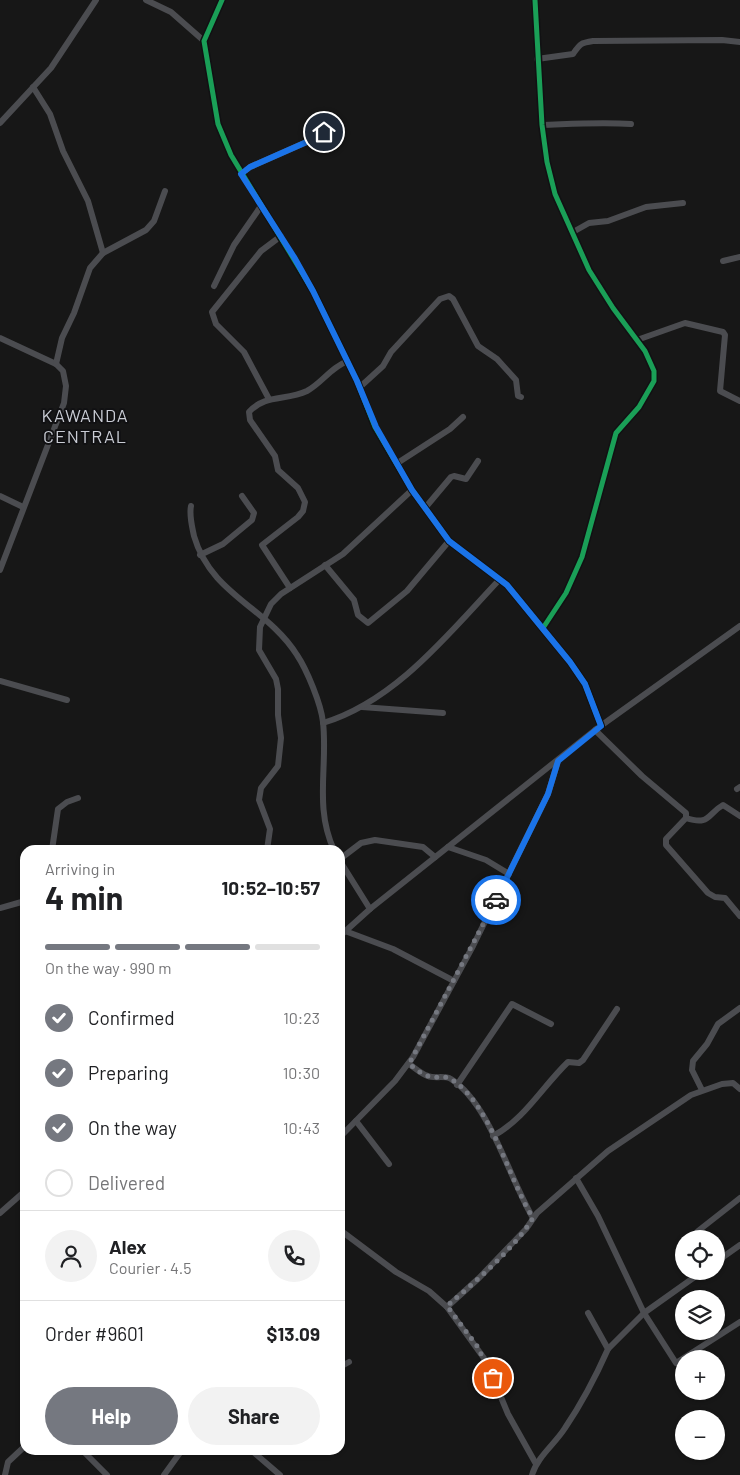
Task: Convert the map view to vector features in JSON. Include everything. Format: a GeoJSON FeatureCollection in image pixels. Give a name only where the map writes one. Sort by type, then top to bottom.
{"type":"FeatureCollection","features":[{"type":"Feature","properties":{"kind":"street"},"geometry":{"type":"LineString","coordinates":[[0,123],[61,54],[96,0]]}},
{"type":"Feature","properties":{"kind":"street"},"geometry":{"type":"LineString","coordinates":[[146,0],[171,12],[204,41]]}},
{"type":"Feature","properties":{"kind":"street"},"geometry":{"type":"LineString","coordinates":[[222,0],[204,41],[218,124],[241,174],[281,236],[313,291],[348,361],[376,427],[396,464],[412,490],[449,541],[500,579],[543,628],[585,684],[598,728],[642,776],[686,813],[686,818]]}},
{"type":"Feature","properties":{"kind":"street"},"geometry":{"type":"LineString","coordinates":[[534,0],[542,125],[547,162],[555,194],[581,254],[600,289],[637,340],[650,360],[654,371],[654,381],[635,413],[616,432],[578,565],[566,593],[543,628]]}},
{"type":"Feature","properties":{"kind":"street"},"geometry":{"type":"LineString","coordinates":[[537,59],[573,54],[575,47],[592,41],[722,40],[740,42]]}},
{"type":"Feature","properties":{"kind":"street"},"geometry":{"type":"LineString","coordinates":[[33,87],[50,114],[63,151],[91,207],[103,253]]}},
{"type":"Feature","properties":{"kind":"street"},"geometry":{"type":"LineString","coordinates":[[542,125],[571,125],[592,122],[630,124]]}},
{"type":"Feature","properties":{"kind":"street"},"geometry":{"type":"LineString","coordinates":[[241,174],[250,167],[318,137],[331,125]]}},
{"type":"Feature","properties":{"kind":"street"},"geometry":{"type":"LineString","coordinates":[[56,364],[62,338],[74,313],[90,268],[103,253],[146,230],[154,221],[165,191]]}},
{"type":"Feature","properties":{"kind":"street"},"geometry":{"type":"LineString","coordinates":[[573,232],[589,223],[608,221],[646,207],[683,203]]}},
{"type":"Feature","properties":{"kind":"street"},"geometry":{"type":"LineString","coordinates":[[214,286],[234,245],[261,206]]}},
{"type":"Feature","properties":{"kind":"street"},"geometry":{"type":"LineString","coordinates":[[269,398],[244,352],[216,324],[212,312],[261,251],[281,236]]}},
{"type":"Feature","properties":{"kind":"street"},"geometry":{"type":"LineString","coordinates":[[723,261],[740,257]]}},
{"type":"Feature","properties":{"kind":"street"},"geometry":{"type":"LineString","coordinates":[[360,387],[383,366],[391,352],[445,296],[453,299],[478,346],[497,359],[516,380],[518,396],[521,397]]}},
{"type":"Feature","properties":{"kind":"street"},"geometry":{"type":"LineString","coordinates":[[637,340],[685,323],[723,332],[720,392],[740,401]]}},
{"type":"Feature","properties":{"kind":"street"},"geometry":{"type":"LineString","coordinates":[[0,338],[56,364],[63,372],[66,386],[64,403],[0,570]]}},
{"type":"Feature","properties":{"kind":"street"},"geometry":{"type":"LineString","coordinates":[[290,588],[262,545],[298,517],[305,502],[298,488],[278,470],[274,456],[249,417],[250,410],[269,398],[295,395],[308,390],[330,371],[348,361]]}},
{"type":"Feature","properties":{"kind":"street"},"geometry":{"type":"LineString","coordinates":[[396,464],[450,428],[463,417]]}},
{"type":"Feature","properties":{"kind":"street"},"geometry":{"type":"LineString","coordinates":[[425,508],[451,477],[466,479],[478,461]]}},
{"type":"Feature","properties":{"kind":"street"},"geometry":{"type":"LineString","coordinates":[[268,845],[270,829],[258,800],[260,788],[278,766],[282,738],[278,715],[278,689],[257,644],[260,627],[271,604],[290,588],[352,546],[412,490]]}},
{"type":"Feature","properties":{"kind":"street"},"geometry":{"type":"LineString","coordinates":[[0,496],[23,506]]}},
{"type":"Feature","properties":{"kind":"street"},"geometry":{"type":"LineString","coordinates":[[200,555],[223,544],[252,520],[254,513],[242,496]]}},
{"type":"Feature","properties":{"kind":"street"},"geometry":{"type":"LineString","coordinates":[[192,506],[190,513],[192,526],[200,555],[215,577],[241,602],[282,635],[302,663],[323,723],[323,808],[333,845]]}},
{"type":"Feature","properties":{"kind":"street"},"geometry":{"type":"LineString","coordinates":[[325,565],[354,600],[358,615],[368,623],[407,591],[449,541]]}},
{"type":"Feature","properties":{"kind":"street"},"geometry":{"type":"LineString","coordinates":[[323,723],[361,707],[419,663],[500,579]]}},
{"type":"Feature","properties":{"kind":"street"},"geometry":{"type":"LineString","coordinates":[[345,930],[598,728],[740,626]]}},
{"type":"Feature","properties":{"kind":"street"},"geometry":{"type":"LineString","coordinates":[[0,681],[67,700]]}},
{"type":"Feature","properties":{"kind":"street"},"geometry":{"type":"LineString","coordinates":[[361,707],[443,713]]}},
{"type":"Feature","properties":{"kind":"street"},"geometry":{"type":"LineString","coordinates":[[345,1132],[409,1064],[509,874],[548,794],[558,761]]}},
{"type":"Feature","properties":{"kind":"street"},"geometry":{"type":"LineString","coordinates":[[53,845],[58,809],[67,802],[78,798]]}},
{"type":"Feature","properties":{"kind":"street"},"geometry":{"type":"LineString","coordinates":[[686,818],[699,821],[707,820],[724,805],[740,816]]}},
{"type":"Feature","properties":{"kind":"street"},"geometry":{"type":"LineString","coordinates":[[686,818],[666,839],[666,845],[708,893],[715,897],[725,898],[740,916]]}},
{"type":"Feature","properties":{"kind":"street"},"geometry":{"type":"LineString","coordinates":[[345,856],[361,843],[375,840],[423,847],[435,857]]}},
{"type":"Feature","properties":{"kind":"street"},"geometry":{"type":"LineString","coordinates":[[448,847],[486,860],[509,874]]}},
{"type":"Feature","properties":{"kind":"street"},"geometry":{"type":"LineString","coordinates":[[345,868],[370,909]]}},
{"type":"Feature","properties":{"kind":"street"},"geometry":{"type":"LineString","coordinates":[[0,908],[20,902]]}},
{"type":"Feature","properties":{"kind":"street"},"geometry":{"type":"LineString","coordinates":[[345,934],[393,948],[454,981]]}},
{"type":"Feature","properties":{"kind":"street"},"geometry":{"type":"LineString","coordinates":[[457,1085],[512,1004],[551,1024]]}},
{"type":"Feature","properties":{"kind":"street"},"geometry":{"type":"LineString","coordinates":[[702,1090],[692,1070],[694,1061],[707,1044],[718,1024],[740,1008]]}},
{"type":"Feature","properties":{"kind":"street"},"geometry":{"type":"LineString","coordinates":[[493,1136],[518,1120],[548,1082],[568,1062],[578,1063],[583,1060],[617,1009]]}},
{"type":"Feature","properties":{"kind":"street"},"geometry":{"type":"LineString","coordinates":[[409,1064],[426,1075],[448,1078],[478,1107],[522,1200],[533,1218]]}},
{"type":"Feature","properties":{"kind":"street"},"geometry":{"type":"LineString","coordinates":[[447,1306],[479,1278],[526,1229],[533,1218],[608,1151],[666,1110],[702,1090],[733,1083],[740,1090]]}},
{"type":"Feature","properties":{"kind":"street"},"geometry":{"type":"LineString","coordinates":[[356,1121],[389,1164]]}},
{"type":"Feature","properties":{"kind":"street"},"geometry":{"type":"LineString","coordinates":[[576,1178],[598,1216],[644,1313],[676,1363],[740,1322]]}},
{"type":"Feature","properties":{"kind":"street"},"geometry":{"type":"LineString","coordinates":[[0,1213],[20,1195]]}},
{"type":"Feature","properties":{"kind":"street"},"geometry":{"type":"LineString","coordinates":[[699,1230],[740,1198]]}},
{"type":"Feature","properties":{"kind":"street"},"geometry":{"type":"LineString","coordinates":[[345,1234],[396,1272],[429,1291],[447,1306],[468,1332],[486,1361],[508,1414],[536,1464]]}},
{"type":"Feature","properties":{"kind":"street"},"geometry":{"type":"LineString","coordinates":[[725,1256],[740,1245]]}},
{"type":"Feature","properties":{"kind":"street"},"geometry":{"type":"LineString","coordinates":[[532,1475],[536,1464],[566,1427],[595,1378],[608,1349],[644,1313],[690,1280]]}},
{"type":"Feature","properties":{"kind":"street"},"geometry":{"type":"LineString","coordinates":[[588,1313],[608,1349]]}},
{"type":"Feature","properties":{"kind":"street"},"geometry":{"type":"LineString","coordinates":[[345,1364],[349,1362]]}},
{"type":"Feature","properties":{"kind":"street"},"geometry":{"type":"LineString","coordinates":[[5,1475],[8,1462],[20,1451]]}},
{"type":"Feature","properties":{"kind":"street"},"geometry":{"type":"LineString","coordinates":[[87,1455],[107,1475]]}},
{"type":"Feature","properties":{"kind":"street"},"geometry":{"type":"LineString","coordinates":[[164,1475],[178,1455]]}},
{"type":"Feature","properties":{"kind":"street"},"geometry":{"type":"LineString","coordinates":[[257,1455],[280,1475]]}},
{"type":"Feature","properties":{"kind":"cycle path"},"geometry":{"type":"LineString","coordinates":[[222,0],[204,41],[218,124],[231,155],[313,291],[357,381],[375,427],[412,490],[449,541],[507,585],[570,662],[585,684],[601,726]]}},
{"type":"Feature","properties":{"kind":"cycle path"},"geometry":{"type":"LineString","coordinates":[[535,0],[542,125],[547,162],[555,194],[589,270],[613,308],[645,351],[654,371],[654,381],[639,407],[616,433],[582,557],[566,593],[543,628]]}},
{"type":"Feature","properties":{"kind":"way so far"},"geometry":{"type":"LineString","coordinates":[[493,1378],[477,1346],[447,1306],[479,1278],[526,1229],[533,1218],[522,1200],[484,1117],[474,1102],[450,1079],[428,1076],[409,1064],[496,900]]}},
{"type":"Feature","properties":{"kind":"district","name":"KAWANDA CENTRAL"},"geometry":{"type":"Point","coordinates":[85,426]}},
{"type":"Feature","properties":{"kind":"route"},"geometry":{"type":"LineString","coordinates":[[324,132],[318,137],[250,167],[241,174],[294,257],[313,291],[357,381],[376,427],[412,490],[449,541],[507,585],[543,628],[585,684],[601,726],[558,761],[554,780],[548,794],[496,900]]}}]}
